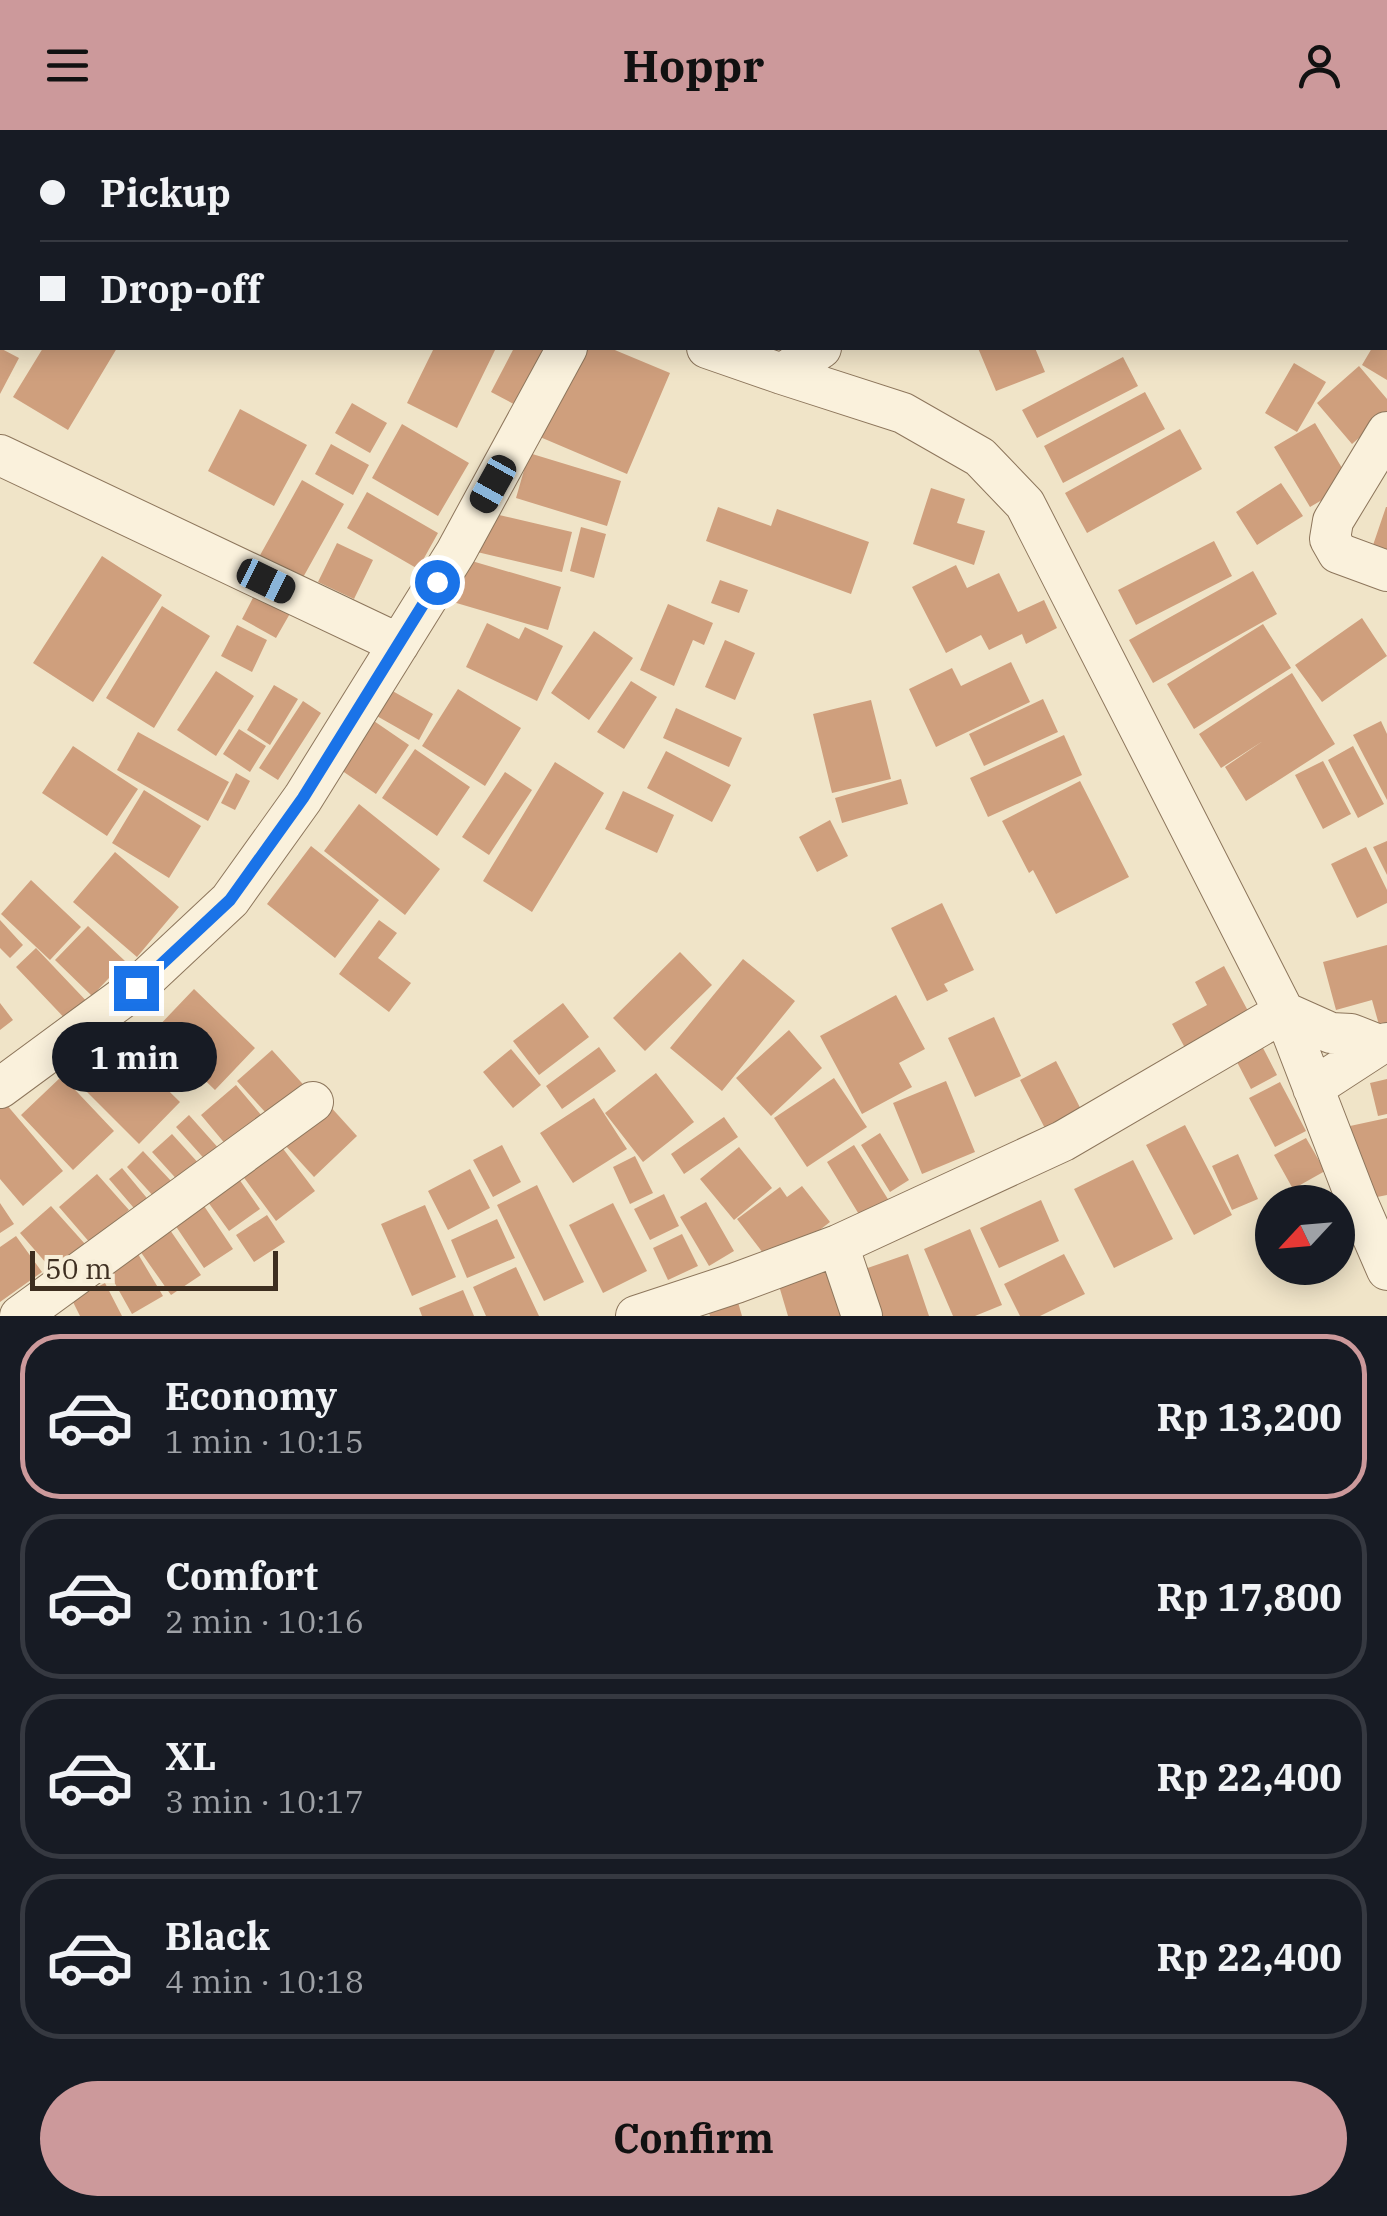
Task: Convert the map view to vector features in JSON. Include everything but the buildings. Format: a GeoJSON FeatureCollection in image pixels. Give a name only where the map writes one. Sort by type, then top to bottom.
{"type":"FeatureCollection","features":[{"type":"Feature","properties":{"kind":"street"},"geometry":{"type":"LineString","coordinates":[[0,1088],[136,988],[230,900],[303,798],[456,552],[567,350]]}},
{"type":"Feature","properties":{"kind":"street"},"geometry":{"type":"LineString","coordinates":[[713,350],[903,413],[980,457],[1025,504],[1284,1012],[1387,1270]]}},
{"type":"Feature","properties":{"kind":"street"},"geometry":{"type":"LineString","coordinates":[[782,374],[818,350]]}},
{"type":"Feature","properties":{"kind":"street"},"geometry":{"type":"LineString","coordinates":[[1387,432],[1332,521],[1330,538],[1338,553],[1387,571]]}},
{"type":"Feature","properties":{"kind":"street"},"geometry":{"type":"LineString","coordinates":[[0,455],[398,644]]}},
{"type":"Feature","properties":{"kind":"street"},"geometry":{"type":"LineString","coordinates":[[1284,1012],[1331,1033],[1351,1034],[1383,1044]]}},
{"type":"Feature","properties":{"kind":"street"},"geometry":{"type":"LineString","coordinates":[[636,1316],[838,1245],[1063,1140],[1284,1012]]}},
{"type":"Feature","properties":{"kind":"street"},"geometry":{"type":"LineString","coordinates":[[1313,1088],[1383,1044]]}},
{"type":"Feature","properties":{"kind":"street"},"geometry":{"type":"LineString","coordinates":[[20,1316],[313,1102]]}},
{"type":"Feature","properties":{"kind":"street"},"geometry":{"type":"LineString","coordinates":[[838,1245],[862,1316]]}},
{"type":"Feature","properties":{"kind":"route"},"geometry":{"type":"LineString","coordinates":[[136,988],[230,900],[303,798],[437,582]]}}]}
